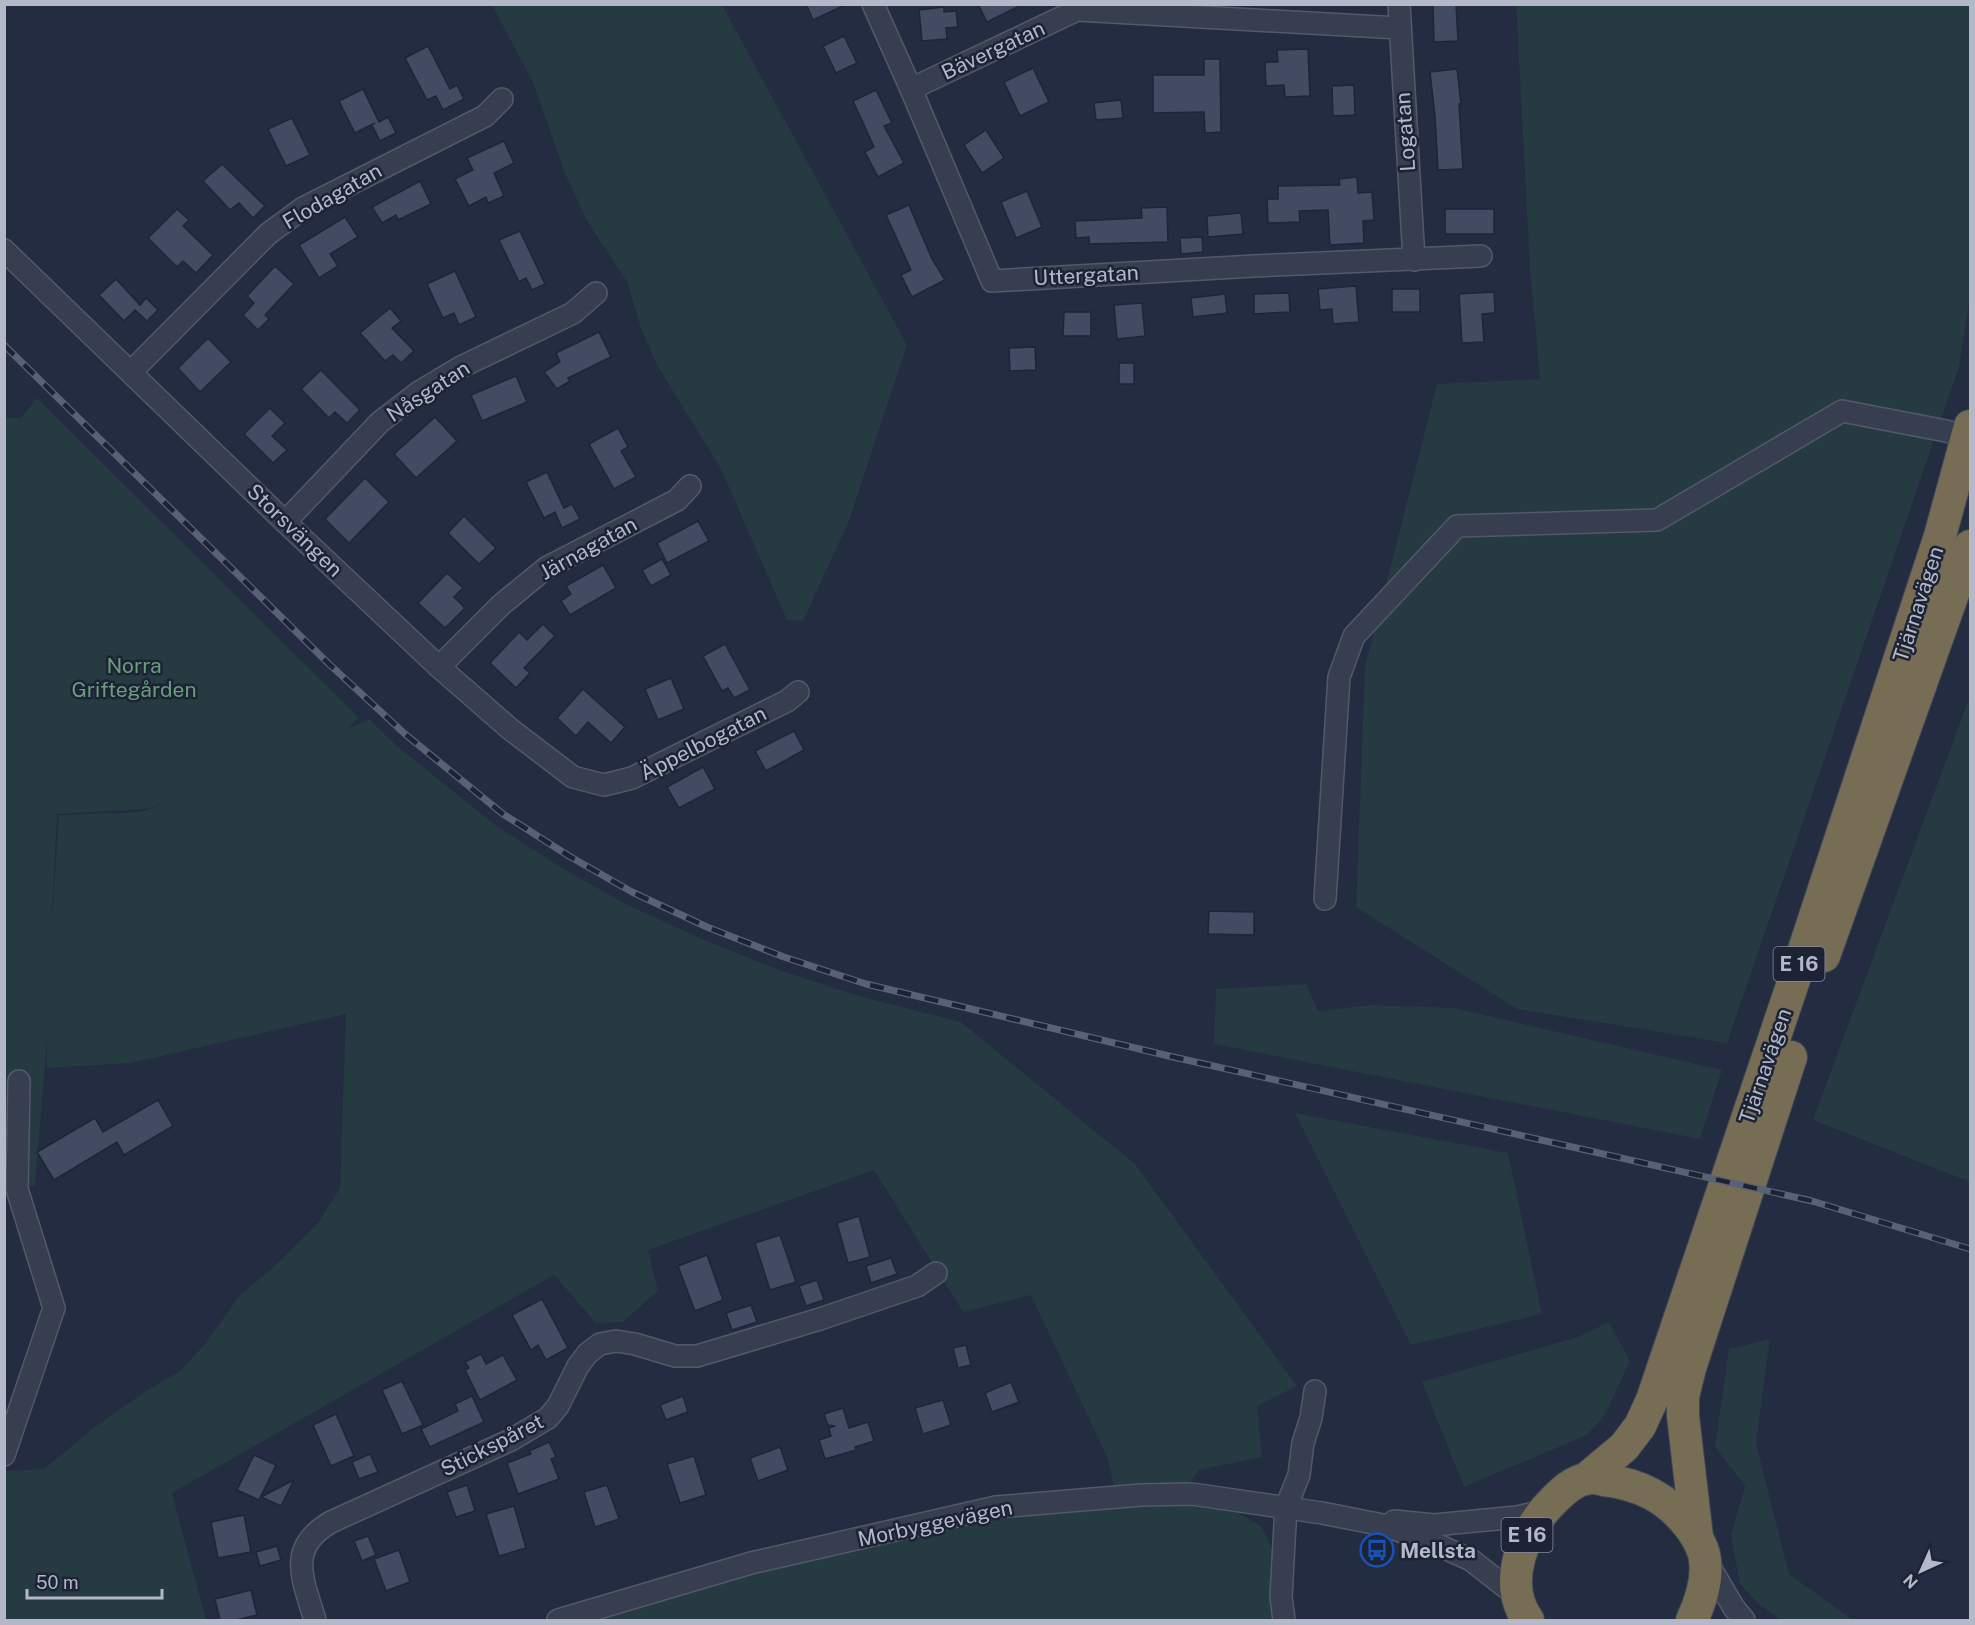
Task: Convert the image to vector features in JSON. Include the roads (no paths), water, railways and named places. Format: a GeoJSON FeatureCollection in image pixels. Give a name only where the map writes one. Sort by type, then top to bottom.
{"type":"FeatureCollection","features":[{"type":"Feature","properties":{"kind":"highway","name":"Tjärnavägen"},"geometry":{"type":"LineString","coordinates":[[1587,1478],[1624,1447],[1640,1426],[1652,1400],[1801,960],[1937,547],[1969,432]]}},
{"type":"Feature","properties":{"kind":"highway","name":"Tjärnavägen"},"geometry":{"type":"LineString","coordinates":[[1701,1547],[1683,1416],[1683,1397],[1690,1368],[1815,981],[1971,546]]}},
{"type":"Feature","properties":{"kind":"highway","name":"E 16"},"geometry":{"type":"LineString","coordinates":[[1524,1613],[1518,1565],[1530,1530],[1543,1511],[1563,1490],[1587,1478]]}},
{"type":"Feature","properties":{"kind":"highway"},"geometry":{"type":"LineString","coordinates":[[1587,1478],[1633,1485],[1649,1491],[1674,1509],[1701,1547]]}},
{"type":"Feature","properties":{"kind":"highway","name":"E 16"},"geometry":{"type":"LineString","coordinates":[[1692,1620],[1703,1588],[1701,1547]]}},
{"type":"Feature","properties":{"kind":"street","name":"Uttergatan"},"geometry":{"type":"LineString","coordinates":[[873,4],[992,281],[1481,256]]}},
{"type":"Feature","properties":{"kind":"street","name":"Logatan"},"geometry":{"type":"LineString","coordinates":[[1399,4],[1414,260]]}},
{"type":"Feature","properties":{"kind":"street","name":"Bävergatan"},"geometry":{"type":"LineString","coordinates":[[911,89],[1076,7],[1399,28]]}},
{"type":"Feature","properties":{"kind":"street","name":"Flodagatan"},"geometry":{"type":"LineString","coordinates":[[131,372],[268,234],[303,208],[485,116],[502,99]]}},
{"type":"Feature","properties":{"kind":"street","name":"Storsvängen"},"geometry":{"type":"LineString","coordinates":[[4,250],[285,522],[439,667],[510,729],[573,777],[604,785]]}},
{"type":"Feature","properties":{"kind":"street","name":"Nåsgatan"},"geometry":{"type":"LineString","coordinates":[[285,522],[380,422],[419,392],[461,367],[573,313],[596,293]]}},
{"type":"Feature","properties":{"kind":"street"},"geometry":{"type":"LineString","coordinates":[[1325,899],[1339,677],[1354,636],[1457,526],[1657,520],[1842,411],[1946,431],[1969,432]]}},
{"type":"Feature","properties":{"kind":"street","name":"Järnagatan"},"geometry":{"type":"LineString","coordinates":[[439,667],[501,606],[546,568],[677,500],[690,486]]}},
{"type":"Feature","properties":{"kind":"street","name":"Äppelbogatan"},"geometry":{"type":"LineString","coordinates":[[604,785],[632,778],[787,701],[798,692]]}},
{"type":"Feature","properties":{"kind":"street"},"geometry":{"type":"LineString","coordinates":[[4,1455],[54,1308],[17,1188],[19,1081]]}},
{"type":"Feature","properties":{"kind":"street","name":"Stickspåret"},"geometry":{"type":"LineString","coordinates":[[315,1620],[302,1570],[301,1557],[306,1542],[317,1530],[331,1521],[535,1428],[558,1406],[578,1366],[588,1353],[600,1344],[616,1341],[675,1356],[697,1356],[810,1323],[917,1286],[936,1273]]}},
{"type":"Feature","properties":{"kind":"street"},"geometry":{"type":"LineString","coordinates":[[1284,1620],[1281,1597],[1286,1507],[1299,1475],[1303,1443],[1311,1418],[1315,1391]]}},
{"type":"Feature","properties":{"kind":"street","name":"Morbyggevägen"},"geometry":{"type":"LineString","coordinates":[[558,1620],[752,1563],[996,1507],[1141,1495],[1192,1494],[1286,1507],[1383,1525],[1438,1545],[1470,1560],[1524,1613]]}},
{"type":"Feature","properties":{"kind":"street","name":"Morbyggevägen"},"geometry":{"type":"LineString","coordinates":[[1322,1513],[1434,1525],[1516,1517],[1543,1511]]}},
{"type":"Feature","properties":{"kind":"street"},"geometry":{"type":"LineString","coordinates":[[1701,1547],[1734,1608],[1744,1620]]}},
{"type":"Feature","properties":{"kind":"railway"},"geometry":{"type":"LineString","coordinates":[[4,345],[329,664],[405,734],[503,814],[632,892],[707,927],[784,957],[866,984],[1169,1056],[1812,1201],[1970,1249]]}},
{"type":"Feature","properties":{"kind":"place","name":"Mellsta"},"geometry":{"type":"Point","coordinates":[1377,1550]}},
{"type":"Feature","properties":{"kind":"park label","name":"Norra Griftegården"},"geometry":{"type":"Point","coordinates":[134,677]}}]}
